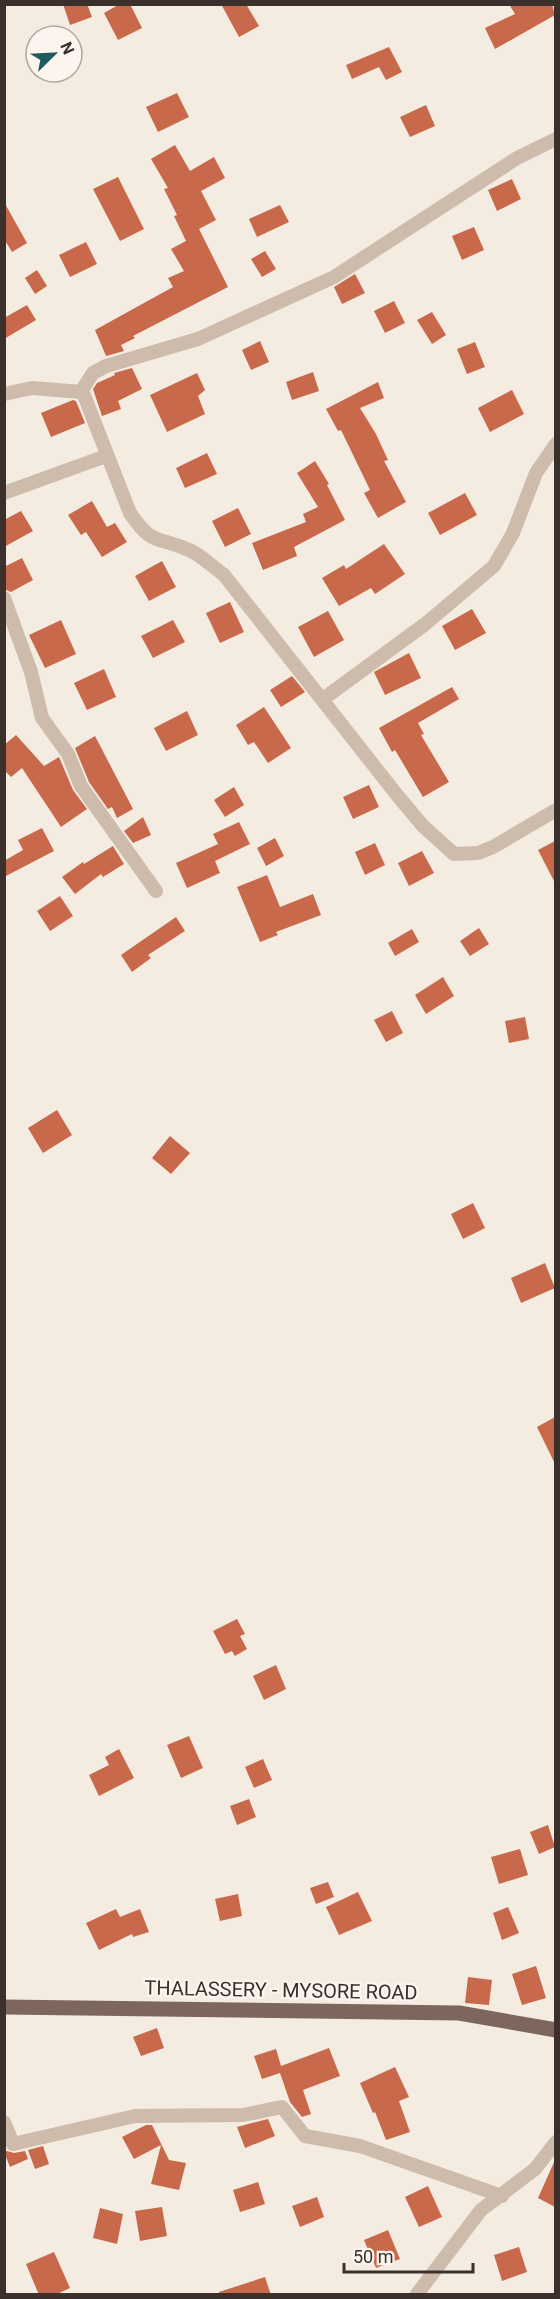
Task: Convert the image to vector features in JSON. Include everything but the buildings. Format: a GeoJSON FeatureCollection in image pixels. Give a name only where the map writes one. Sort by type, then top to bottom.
{"type":"FeatureCollection","features":[{"type":"Feature","properties":{"kind":"main road","name":"THALASSERY - MYSORE ROAD"},"geometry":{"type":"LineString","coordinates":[[4,2007],[459,2013],[555,2030]]}},
{"type":"Feature","properties":{"kind":"street"},"geometry":{"type":"LineString","coordinates":[[555,139],[517,159],[334,277],[198,339],[106,366],[93,374],[82,387],[106,456],[130,513],[142,531],[152,539],[190,550],[224,575],[423,826],[454,854],[478,853],[493,847],[555,810]]}},
{"type":"Feature","properties":{"kind":"street"},"geometry":{"type":"LineString","coordinates":[[4,394],[32,388],[82,392]]}},
{"type":"Feature","properties":{"kind":"street"},"geometry":{"type":"LineString","coordinates":[[323,699],[432,618],[494,566],[513,533],[536,473],[555,444]]}},
{"type":"Feature","properties":{"kind":"street"},"geometry":{"type":"LineString","coordinates":[[4,493],[106,456]]}},
{"type":"Feature","properties":{"kind":"street"},"geometry":{"type":"LineString","coordinates":[[4,598],[32,672],[42,718],[68,754],[81,786],[156,891]]}},
{"type":"Feature","properties":{"kind":"street"},"geometry":{"type":"LineString","coordinates":[[4,2122],[13,2144],[135,2116],[243,2115],[282,2108],[305,2136],[360,2146],[502,2196]]}},
{"type":"Feature","properties":{"kind":"street"},"geometry":{"type":"LineString","coordinates":[[417,2295],[481,2210],[535,2169],[555,2142]]}}]}
